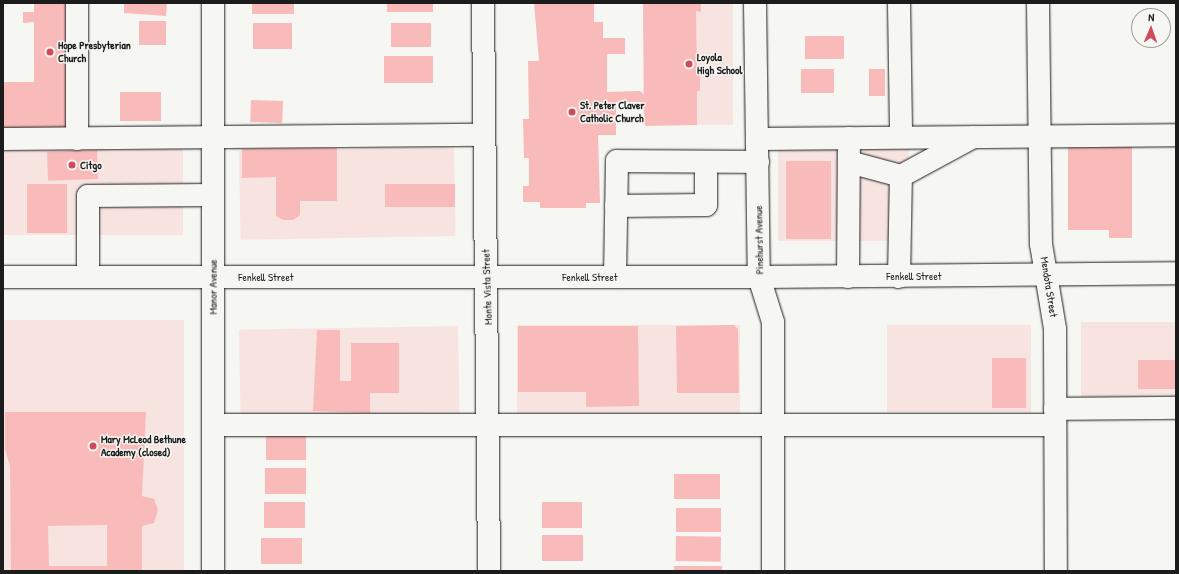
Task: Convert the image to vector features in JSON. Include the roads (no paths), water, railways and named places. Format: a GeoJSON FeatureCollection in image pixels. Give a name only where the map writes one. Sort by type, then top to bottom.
{"type":"FeatureCollection","features":[{"type":"Feature","properties":{"kind":"street"},"geometry":{"type":"LineString","coordinates":[[77,3],[78,139]]}},
{"type":"Feature","properties":{"kind":"street","name":"Manor Avenue"},"geometry":{"type":"LineString","coordinates":[[213,3],[213,571]]}},
{"type":"Feature","properties":{"kind":"street","name":"Monte Vista Street"},"geometry":{"type":"LineString","coordinates":[[483,3],[483,135],[489,571]]}},
{"type":"Feature","properties":{"kind":"street","name":"Pinehurst Avenue"},"geometry":{"type":"LineString","coordinates":[[756,3],[759,277],[773,322],[773,571]]}},
{"type":"Feature","properties":{"kind":"street"},"geometry":{"type":"LineString","coordinates":[[899,3],[901,137]]}},
{"type":"Feature","properties":{"kind":"street","name":"Mendota Street"},"geometry":{"type":"LineString","coordinates":[[1038,3],[1041,244],[1049,276],[1055,329],[1056,571]]}},
{"type":"Feature","properties":{"kind":"street"},"geometry":{"type":"LineString","coordinates":[[3,139],[213,139],[483,135]]}},
{"type":"Feature","properties":{"kind":"street"},"geometry":{"type":"LineString","coordinates":[[757,139],[1039,135],[1176,135]]}},
{"type":"Feature","properties":{"kind":"street"},"geometry":{"type":"LineString","coordinates":[[849,162],[901,176],[976,136]]}},
{"type":"Feature","properties":{"kind":"street"},"geometry":{"type":"LineString","coordinates":[[848,277],[849,138]]}},
{"type":"Feature","properties":{"kind":"street"},"geometry":{"type":"LineString","coordinates":[[615,277],[617,161],[758,162]]}},
{"type":"Feature","properties":{"kind":"street"},"geometry":{"type":"LineString","coordinates":[[616,206],[706,205],[706,162]]}},
{"type":"Feature","properties":{"kind":"street"},"geometry":{"type":"LineString","coordinates":[[899,277],[901,176]]}},
{"type":"Feature","properties":{"kind":"street"},"geometry":{"type":"LineString","coordinates":[[88,277],[88,196],[213,195]]}},
{"type":"Feature","properties":{"kind":"street","name":"Fenkell Street"},"geometry":{"type":"LineString","coordinates":[[3,277],[899,277],[1176,273]]}},
{"type":"Feature","properties":{"kind":"street"},"geometry":{"type":"LineString","coordinates":[[213,425],[773,422],[1055,417],[1176,408]]}},
{"type":"Feature","properties":{"kind":"place","name":"Hope Presbyterian Church"},"geometry":{"type":"Point","coordinates":[50,52]}},
{"type":"Feature","properties":{"kind":"place","name":"Loyola High School"},"geometry":{"type":"Point","coordinates":[689,64]}},
{"type":"Feature","properties":{"kind":"place","name":"St. Peter Claver Catholic Church"},"geometry":{"type":"Point","coordinates":[572,112]}},
{"type":"Feature","properties":{"kind":"place","name":"Citgo"},"geometry":{"type":"Point","coordinates":[72,165]}},
{"type":"Feature","properties":{"kind":"place","name":"Mary McLeod Bethune Academy (closed)"},"geometry":{"type":"Point","coordinates":[93,446]}}]}
